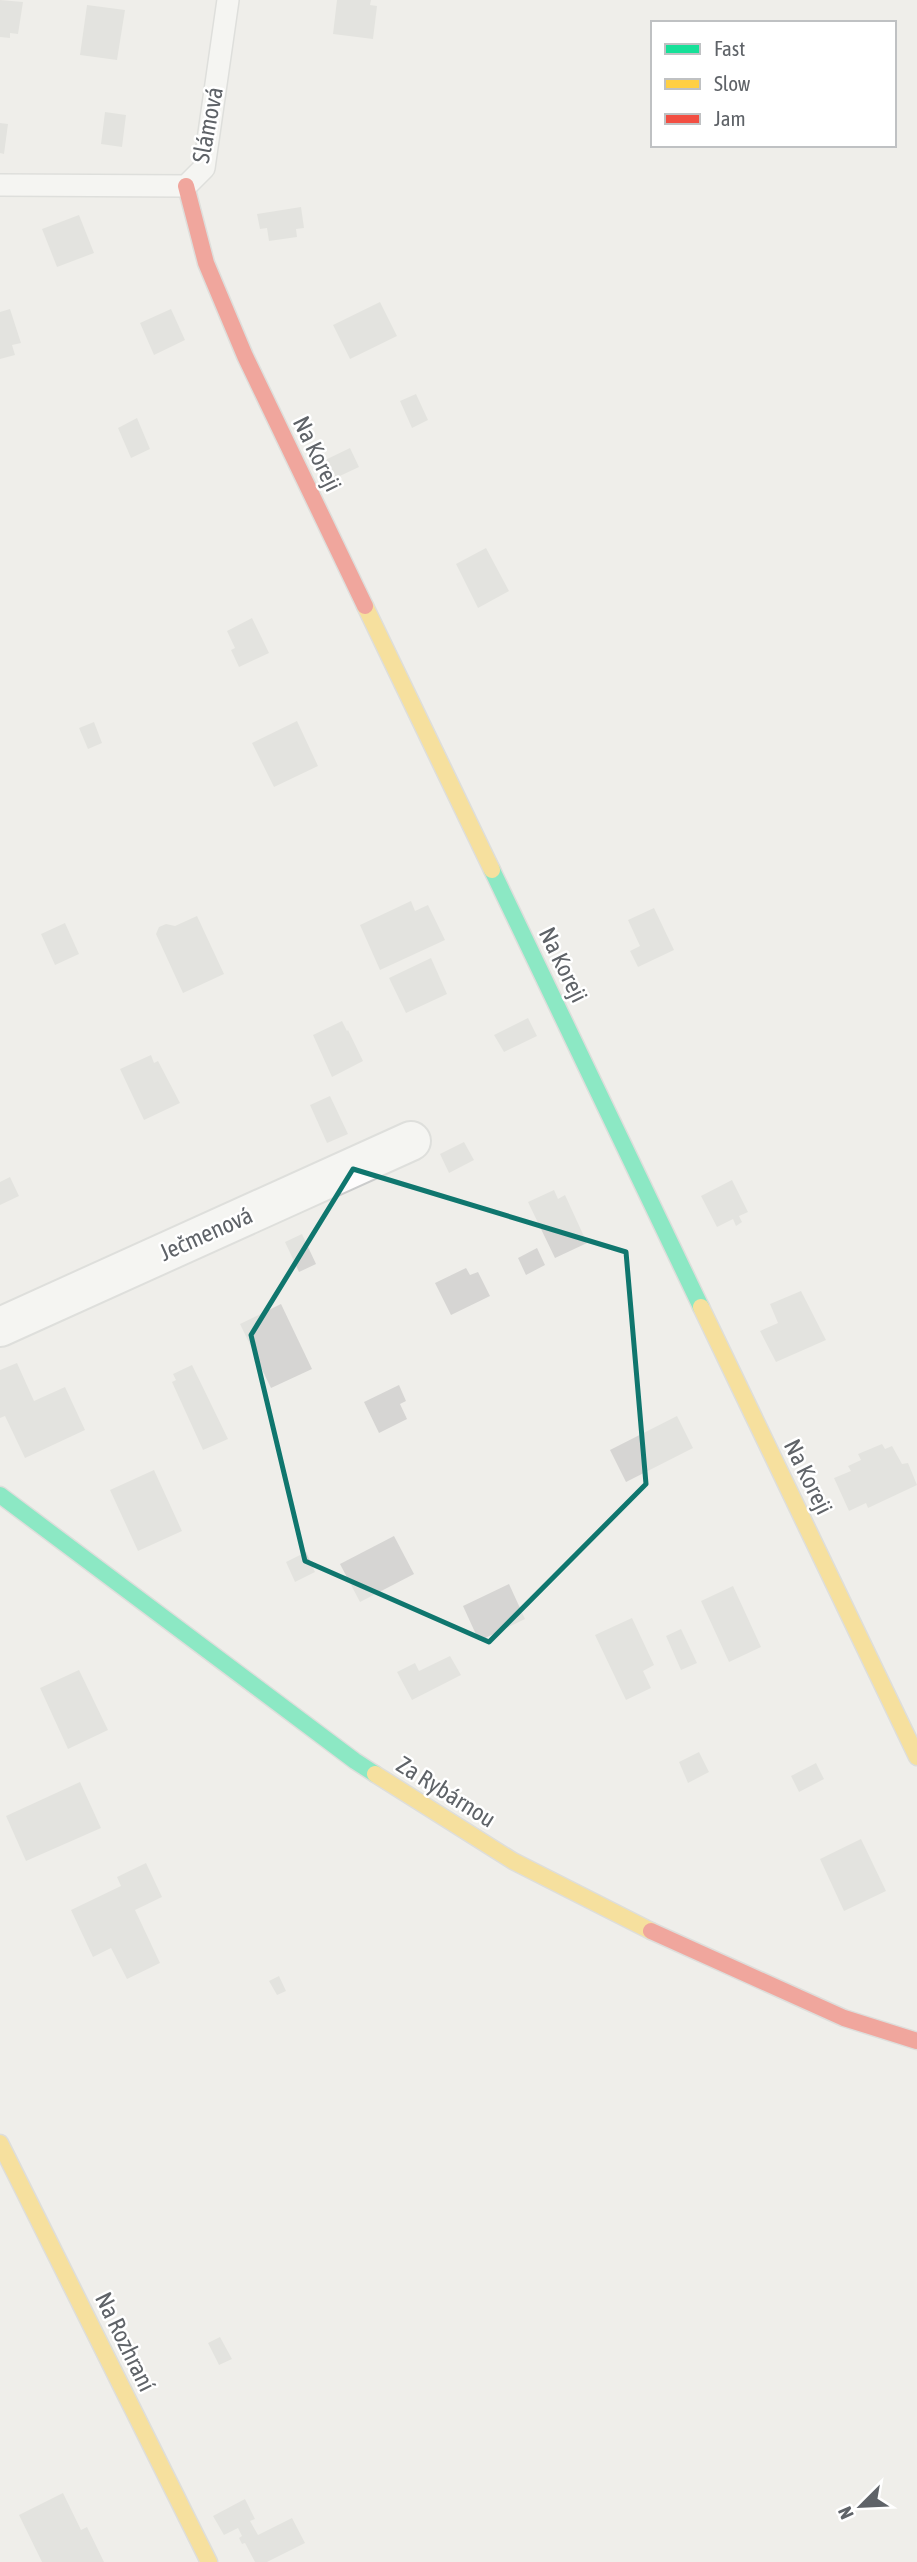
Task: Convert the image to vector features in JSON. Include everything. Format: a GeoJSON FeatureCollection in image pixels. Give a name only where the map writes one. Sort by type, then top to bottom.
{"type":"FeatureCollection","features":[{"type":"Feature","properties":{"kind":"street","name":"Na Koreji"},"geometry":{"type":"LineString","coordinates":[[186,186],[206,263],[245,356],[917,1757]]}},
{"type":"Feature","properties":{"kind":"street","name":"Ječmenová"},"geometry":{"type":"LineString","coordinates":[[0,1327],[411,1141]]}},
{"type":"Feature","properties":{"kind":"street","name":"Za Rybárnou"},"geometry":{"type":"LineString","coordinates":[[0,1495],[355,1761],[513,1861],[618,1916],[754,1979],[844,2018],[917,2042]]}},
{"type":"Feature","properties":{"kind":"street","name":"Na Rozhraní"},"geometry":{"type":"LineString","coordinates":[[0,2143],[209,2562]]}},
{"type":"Feature","properties":{"kind":"lane","name":"Slámová"},"geometry":{"type":"LineString","coordinates":[[0,185],[186,186],[204,168],[228,0]]}},
{"type":"Feature","properties":{"kind":"highlighted area"},"geometry":{"type":"Polygon","coordinates":[[[353,1169],[626,1252],[646,1484],[489,1642],[305,1561],[251,1335],[353,1169]]]}},
{"type":"Feature","properties":{"kind":"building"},"geometry":{"type":"Polygon","coordinates":[[[0,0],[23,2],[18,34],[10,33],[10,38],[0,37],[0,0]]]}},
{"type":"Feature","properties":{"kind":"building"},"geometry":{"type":"Polygon","coordinates":[[[337,0],[371,0],[370,5],[377,6],[373,39],[333,34],[337,0]]]}},
{"type":"Feature","properties":{"kind":"building"},"geometry":{"type":"Polygon","coordinates":[[[87,5],[125,10],[117,60],[80,55],[87,5]]]}},
{"type":"Feature","properties":{"kind":"building"},"geometry":{"type":"Polygon","coordinates":[[[105,112],[126,115],[122,147],[101,144],[105,112]]]}},
{"type":"Feature","properties":{"kind":"building"},"geometry":{"type":"Polygon","coordinates":[[[0,123],[8,124],[4,154],[0,153],[0,123]]]}},
{"type":"Feature","properties":{"kind":"building"},"geometry":{"type":"Polygon","coordinates":[[[301,207],[304,228],[296,229],[297,237],[269,241],[267,228],[260,229],[257,214],[301,207]]]}},
{"type":"Feature","properties":{"kind":"building"},"geometry":{"type":"Polygon","coordinates":[[[79,215],[94,253],[57,267],[42,229],[79,215]]]}},
{"type":"Feature","properties":{"kind":"building"},"geometry":{"type":"Polygon","coordinates":[[[380,302],[397,336],[350,359],[333,325],[380,302]]]}},
{"type":"Feature","properties":{"kind":"building"},"geometry":{"type":"Polygon","coordinates":[[[10,309],[21,343],[12,345],[15,355],[0,359],[0,312],[10,309]]]}},
{"type":"Feature","properties":{"kind":"building"},"geometry":{"type":"Polygon","coordinates":[[[171,309],[185,340],[154,355],[140,323],[171,309]]]}},
{"type":"Feature","properties":{"kind":"building"},"geometry":{"type":"Polygon","coordinates":[[[416,394],[428,420],[412,428],[400,401],[416,394]]]}},
{"type":"Feature","properties":{"kind":"building"},"geometry":{"type":"Polygon","coordinates":[[[137,418],[150,449],[131,458],[118,428],[137,418]]]}},
{"type":"Feature","properties":{"kind":"building"},"geometry":{"type":"Polygon","coordinates":[[[350,448],[359,467],[327,482],[319,463],[350,448]]]}},
{"type":"Feature","properties":{"kind":"building"},"geometry":{"type":"Polygon","coordinates":[[[486,548],[509,591],[478,608],[456,564],[486,548]]]}},
{"type":"Feature","properties":{"kind":"building"},"geometry":{"type":"Polygon","coordinates":[[[252,618],[269,653],[239,667],[231,650],[235,648],[227,631],[252,618]]]}},
{"type":"Feature","properties":{"kind":"building"},"geometry":{"type":"Polygon","coordinates":[[[297,721],[318,766],[274,787],[252,743],[297,721]]]}},
{"type":"Feature","properties":{"kind":"building"},"geometry":{"type":"Polygon","coordinates":[[[94,722],[102,743],[88,749],[79,728],[94,722]]]}},
{"type":"Feature","properties":{"kind":"building"},"geometry":{"type":"Polygon","coordinates":[[[411,901],[415,911],[428,905],[445,940],[380,970],[360,925],[411,901]]]}},
{"type":"Feature","properties":{"kind":"building"},"geometry":{"type":"Polygon","coordinates":[[[654,908],[674,950],[638,967],[630,951],[640,946],[628,920],[654,908]]]}},
{"type":"Feature","properties":{"kind":"building"},"geometry":{"type":"Polygon","coordinates":[[[197,916],[224,974],[183,993],[156,934],[159,927],[166,924],[175,926],[197,916]]]}},
{"type":"Feature","properties":{"kind":"building"},"geometry":{"type":"Polygon","coordinates":[[[65,923],[79,954],[55,965],[41,934],[65,923]]]}},
{"type":"Feature","properties":{"kind":"building"},"geometry":{"type":"Polygon","coordinates":[[[431,958],[447,994],[406,1013],[389,978],[431,958]]]}},
{"type":"Feature","properties":{"kind":"building"},"geometry":{"type":"Polygon","coordinates":[[[528,1018],[537,1036],[504,1052],[494,1035],[528,1018]]]}},
{"type":"Feature","properties":{"kind":"building"},"geometry":{"type":"Polygon","coordinates":[[[342,1021],[363,1061],[332,1077],[313,1035],[342,1021]]]}},
{"type":"Feature","properties":{"kind":"building"},"geometry":{"type":"Polygon","coordinates":[[[151,1055],[154,1063],[158,1061],[180,1103],[144,1120],[120,1069],[151,1055]]]}},
{"type":"Feature","properties":{"kind":"building"},"geometry":{"type":"Polygon","coordinates":[[[330,1096],[348,1134],[327,1143],[310,1105],[330,1096]]]}},
{"type":"Feature","properties":{"kind":"building"},"geometry":{"type":"Polygon","coordinates":[[[464,1142],[474,1160],[449,1173],[440,1154],[464,1142]]]}},
{"type":"Feature","properties":{"kind":"building"},"geometry":{"type":"Polygon","coordinates":[[[10,1177],[19,1196],[0,1205],[0,1182],[10,1177]]]}},
{"type":"Feature","properties":{"kind":"building"},"geometry":{"type":"Polygon","coordinates":[[[732,1180],[748,1212],[739,1216],[742,1222],[736,1226],[733,1219],[717,1227],[701,1196],[732,1180]]]}},
{"type":"Feature","properties":{"kind":"building"},"geometry":{"type":"Polygon","coordinates":[[[554,1190],[558,1199],[565,1195],[587,1243],[555,1258],[528,1202],[554,1190]]]}},
{"type":"Feature","properties":{"kind":"building"},"geometry":{"type":"Polygon","coordinates":[[[302,1234],[316,1264],[299,1272],[285,1242],[302,1234]]]}},
{"type":"Feature","properties":{"kind":"building"},"geometry":{"type":"Polygon","coordinates":[[[537,1248],[545,1265],[526,1275],[518,1258],[537,1248]]]}},
{"type":"Feature","properties":{"kind":"building"},"geometry":{"type":"Polygon","coordinates":[[[466,1268],[470,1275],[478,1272],[490,1296],[451,1315],[435,1283],[466,1268]]]}},
{"type":"Feature","properties":{"kind":"building"},"geometry":{"type":"Polygon","coordinates":[[[801,1291],[826,1340],[776,1362],[760,1331],[778,1323],[770,1304],[801,1291]]]}},
{"type":"Feature","properties":{"kind":"building"},"geometry":{"type":"Polygon","coordinates":[[[281,1304],[312,1369],[271,1388],[240,1324],[281,1304]]]}},
{"type":"Feature","properties":{"kind":"building"},"geometry":{"type":"Polygon","coordinates":[[[17,1363],[34,1401],[65,1387],[85,1430],[25,1458],[5,1416],[0,1418],[0,1370],[17,1363]]]}},
{"type":"Feature","properties":{"kind":"building"},"geometry":{"type":"Polygon","coordinates":[[[192,1365],[228,1439],[203,1450],[172,1382],[176,1380],[173,1374],[192,1365]]]}},
{"type":"Feature","properties":{"kind":"building"},"geometry":{"type":"Polygon","coordinates":[[[399,1385],[406,1401],[400,1404],[407,1419],[379,1433],[364,1402],[399,1385]]]}},
{"type":"Feature","properties":{"kind":"building"},"geometry":{"type":"Polygon","coordinates":[[[677,1416],[693,1448],[626,1482],[610,1450],[677,1416]]]}},
{"type":"Feature","properties":{"kind":"building"},"geometry":{"type":"Polygon","coordinates":[[[882,1444],[885,1449],[892,1446],[902,1464],[908,1463],[917,1485],[868,1508],[866,1503],[849,1511],[834,1478],[851,1471],[848,1466],[861,1460],[858,1454],[882,1444]]]}},
{"type":"Feature","properties":{"kind":"building"},"geometry":{"type":"Polygon","coordinates":[[[154,1470],[182,1531],[138,1551],[110,1490],[154,1470]]]}},
{"type":"Feature","properties":{"kind":"building"},"geometry":{"type":"Polygon","coordinates":[[[394,1536],[414,1574],[360,1602],[340,1564],[394,1536]]]}},
{"type":"Feature","properties":{"kind":"building"},"geometry":{"type":"Polygon","coordinates":[[[306,1552],[315,1572],[295,1582],[286,1562],[306,1552]]]}},
{"type":"Feature","properties":{"kind":"building"},"geometry":{"type":"Polygon","coordinates":[[[509,1584],[525,1619],[479,1641],[463,1606],[509,1584]]]}},
{"type":"Feature","properties":{"kind":"building"},"geometry":{"type":"Polygon","coordinates":[[[733,1586],[761,1647],[729,1662],[701,1601],[733,1586]]]}},
{"type":"Feature","properties":{"kind":"building"},"geometry":{"type":"Polygon","coordinates":[[[632,1618],[654,1665],[643,1671],[651,1688],[626,1700],[595,1635],[632,1618]]]}},
{"type":"Feature","properties":{"kind":"building"},"geometry":{"type":"Polygon","coordinates":[[[681,1629],[697,1663],[681,1670],[666,1636],[681,1629]]]}},
{"type":"Feature","properties":{"kind":"building"},"geometry":{"type":"Polygon","coordinates":[[[450,1656],[461,1675],[412,1700],[397,1672],[415,1663],[419,1671],[450,1656]]]}},
{"type":"Feature","properties":{"kind":"building"},"geometry":{"type":"Polygon","coordinates":[[[79,1670],[108,1730],[68,1749],[40,1688],[79,1670]]]}},
{"type":"Feature","properties":{"kind":"building"},"geometry":{"type":"Polygon","coordinates":[[[699,1752],[709,1772],[688,1783],[679,1762],[699,1752]]]}},
{"type":"Feature","properties":{"kind":"building"},"geometry":{"type":"Polygon","coordinates":[[[816,1763],[824,1779],[799,1792],[791,1776],[816,1763]]]}},
{"type":"Feature","properties":{"kind":"building"},"geometry":{"type":"Polygon","coordinates":[[[80,1782],[101,1828],[26,1861],[6,1816],[80,1782]]]}},
{"type":"Feature","properties":{"kind":"building"},"geometry":{"type":"Polygon","coordinates":[[[861,1839],[886,1891],[844,1911],[820,1859],[861,1839]]]}},
{"type":"Feature","properties":{"kind":"building"},"geometry":{"type":"Polygon","coordinates":[[[146,1863],[162,1897],[135,1910],[160,1963],[127,1979],[111,1948],[93,1957],[71,1910],[121,1886],[117,1877],[146,1863]]]}},
{"type":"Feature","properties":{"kind":"building"},"geometry":{"type":"Polygon","coordinates":[[[279,1976],[286,1991],[277,1995],[269,1981],[279,1976]]]}},
{"type":"Feature","properties":{"kind":"building"},"geometry":{"type":"Polygon","coordinates":[[[220,2337],[232,2359],[219,2365],[208,2343],[220,2337]]]}},
{"type":"Feature","properties":{"kind":"building"},"geometry":{"type":"Polygon","coordinates":[[[63,2493],[81,2530],[87,2527],[104,2562],[42,2562],[19,2515],[63,2493]]]}},
{"type":"Feature","properties":{"kind":"building"},"geometry":{"type":"Polygon","coordinates":[[[245,2499],[255,2519],[250,2521],[258,2535],[292,2518],[305,2543],[267,2562],[255,2562],[245,2543],[242,2544],[239,2538],[242,2536],[238,2528],[224,2535],[213,2516],[245,2499]]]}},
{"type":"Feature","properties":{"kind":"traffic: fast"},"geometry":{"type":"LineString","coordinates":[[492,870],[701,1307]]}},
{"type":"Feature","properties":{"kind":"traffic: fast"},"geometry":{"type":"LineString","coordinates":[[0,1495],[375,1774]]}},
{"type":"Feature","properties":{"kind":"traffic: slow"},"geometry":{"type":"LineString","coordinates":[[365,606],[492,870]]}},
{"type":"Feature","properties":{"kind":"traffic: slow"},"geometry":{"type":"LineString","coordinates":[[701,1307],[917,1757]]}},
{"type":"Feature","properties":{"kind":"traffic: slow"},"geometry":{"type":"LineString","coordinates":[[375,1774],[513,1861],[651,1931]]}},
{"type":"Feature","properties":{"kind":"traffic: slow"},"geometry":{"type":"LineString","coordinates":[[0,2143],[209,2562]]}},
{"type":"Feature","properties":{"kind":"traffic: jam"},"geometry":{"type":"LineString","coordinates":[[186,186],[206,263],[245,356],[365,606]]}},
{"type":"Feature","properties":{"kind":"traffic: jam"},"geometry":{"type":"LineString","coordinates":[[651,1931],[844,2018],[917,2041]]}}]}
